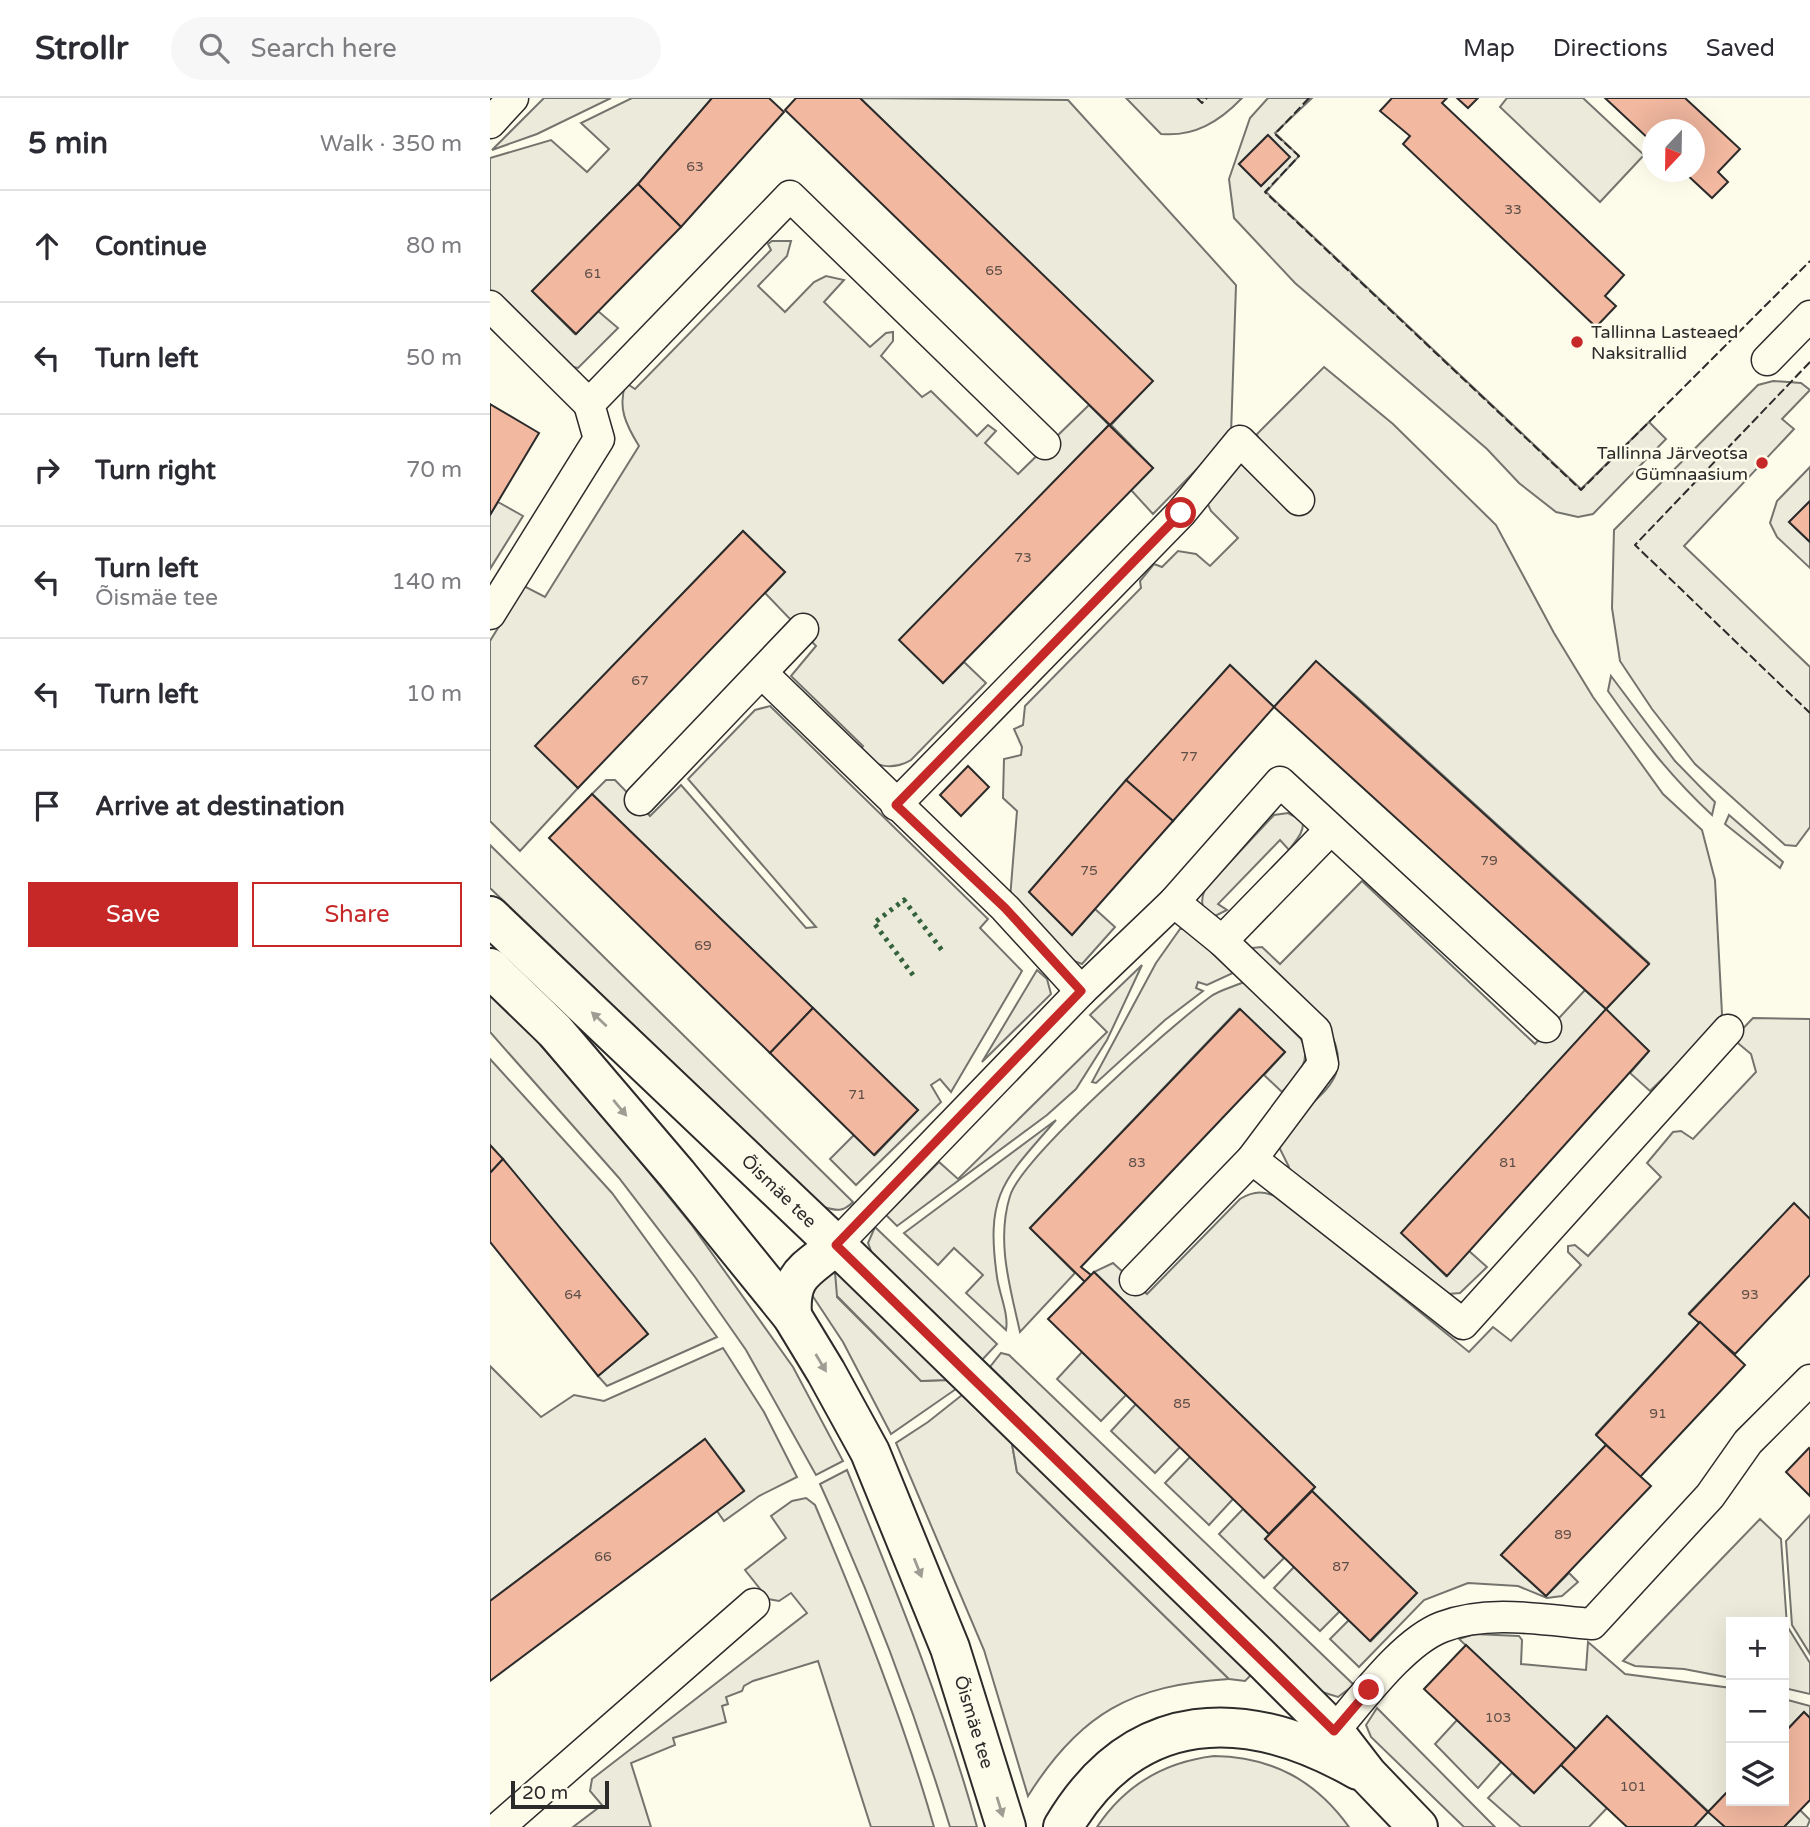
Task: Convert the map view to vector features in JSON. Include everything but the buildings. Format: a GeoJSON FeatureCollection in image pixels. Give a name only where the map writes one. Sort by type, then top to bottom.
{"type":"FeatureCollection","features":[{"type":"Feature","properties":{"kind":"main road","name":"Õismäe tee"},"geometry":{"type":"LineString","coordinates":[[490,916],[830,1250],[1318,1737]]}},
{"type":"Feature","properties":{"kind":"main road","name":"Õismäe tee"},"geometry":{"type":"LineString","coordinates":[[490,968],[555,1031],[792,1316],[876,1465],[950,1648],[1006,1827]]}},
{"type":"Feature","properties":{"kind":"main road"},"geometry":{"type":"LineString","coordinates":[[555,1031],[615,1065],[811,1251],[830,1250]]}},
{"type":"Feature","properties":{"kind":"main road"},"geometry":{"type":"LineString","coordinates":[[792,1316],[791,1296],[795,1281],[811,1263],[830,1250]]}},
{"type":"Feature","properties":{"kind":"main road"},"geometry":{"type":"LineString","coordinates":[[1063,1827],[1083,1797],[1107,1771],[1135,1751],[1166,1737],[1200,1728],[1235,1726],[1318,1737],[1368,1775],[1418,1827]]}},
{"type":"Feature","properties":{"kind":"main road"},"geometry":{"type":"LineString","coordinates":[[1368,1775],[1393,1827]]}},
{"type":"Feature","properties":{"kind":"street"},"geometry":{"type":"LineString","coordinates":[[490,123],[513,98]]}},
{"type":"Feature","properties":{"kind":"street"},"geometry":{"type":"LineString","coordinates":[[589,404],[790,196],[1045,444]]}},
{"type":"Feature","properties":{"kind":"street"},"geometry":{"type":"LineString","coordinates":[[490,306],[589,404],[599,439],[490,614]]}},
{"type":"Feature","properties":{"kind":"street"},"geometry":{"type":"LineString","coordinates":[[1767,360],[1810,316]]}},
{"type":"Feature","properties":{"kind":"street"},"geometry":{"type":"LineString","coordinates":[[896,805],[1181,513],[1240,441],[1299,500]]}},
{"type":"Feature","properties":{"kind":"street"},"geometry":{"type":"LineString","coordinates":[[640,800],[803,629]]}},
{"type":"Feature","properties":{"kind":"street"},"geometry":{"type":"LineString","coordinates":[[763,674],[1005,908],[1081,991]]}},
{"type":"Feature","properties":{"kind":"street"},"geometry":{"type":"LineString","coordinates":[[830,1250],[1081,991],[1174,902],[1280,782],[1546,1027]]}},
{"type":"Feature","properties":{"kind":"street"},"geometry":{"type":"LineString","coordinates":[[1222,941],[1330,830]]}},
{"type":"Feature","properties":{"kind":"street"},"geometry":{"type":"LineString","coordinates":[[1135,1280],[1252,1159],[1323,1064],[1316,1031],[1222,941],[1174,902]]}},
{"type":"Feature","properties":{"kind":"street"},"geometry":{"type":"LineString","coordinates":[[1252,1159],[1463,1324],[1728,1030]]}},
{"type":"Feature","properties":{"kind":"street"},"geometry":{"type":"LineString","coordinates":[[1318,1737],[1414,1644],[1441,1627],[1476,1618],[1592,1624],[1710,1496],[1748,1441],[1810,1380]]}},
{"type":"Feature","properties":{"kind":"street"},"geometry":{"type":"LineString","coordinates":[[499,1827],[754,1604]]}},
{"type":"Feature","properties":{"kind":"shaded area"},"geometry":{"type":"Polygon","coordinates":[[[544,98],[611,98],[537,134],[492,150],[544,98]]]}},
{"type":"Feature","properties":{"kind":"shaded area"},"geometry":{"type":"Polygon","coordinates":[[[632,98],[712,98],[638,184],[532,291],[575,334],[598,311],[618,328],[578,368],[564,365],[490,290],[490,158],[551,140],[587,172],[609,149],[581,123],[632,98]]]}},
{"type":"Feature","properties":{"kind":"shaded area"},"geometry":{"type":"Polygon","coordinates":[[[860,98],[1068,100],[1236,285],[1231,434],[1153,514],[1131,490],[1153,468],[1111,425],[1152,381],[860,98]]]}},
{"type":"Feature","properties":{"kind":"shaded area"},"geometry":{"type":"Polygon","coordinates":[[[1126,98],[1242,98],[1205,126],[1184,133],[1161,134],[1126,98]]]}},
{"type":"Feature","properties":{"kind":"shaded area"},"geometry":{"type":"Polygon","coordinates":[[[1268,98],[1312,98],[1275,133],[1299,156],[1266,192],[1581,489],[1649,422],[1666,439],[1593,514],[1578,517],[1556,512],[1519,483],[1487,449],[1295,283],[1234,218],[1229,179],[1250,118],[1268,98]],[[1267,136],[1239,164],[1261,186],[1289,157],[1267,136]]]}},
{"type":"Feature","properties":{"kind":"shaded area"},"geometry":{"type":"Polygon","coordinates":[[[1507,98],[1583,98],[1642,153],[1642,157],[1600,202],[1500,107],[1507,98]]]}},
{"type":"Feature","properties":{"kind":"shaded area"},"geometry":{"type":"Polygon","coordinates":[[[772,241],[791,241],[787,256],[758,286],[785,312],[814,282],[826,276],[844,280],[824,302],[870,347],[886,333],[893,332],[893,341],[881,356],[922,397],[931,391],[977,436],[988,425],[996,431],[985,443],[1018,474],[1089,405],[1109,425],[900,640],[943,683],[964,662],[986,683],[911,760],[897,766],[883,766],[856,754],[863,746],[791,676],[816,646],[765,593],[785,572],[743,531],[536,746],[578,788],[520,851],[490,821],[490,641],[524,586],[545,597],[639,446],[624,416],[622,400],[626,383],[635,389],[771,250],[768,244],[772,241]]]}},
{"type":"Feature","properties":{"kind":"shaded area"},"geometry":{"type":"Polygon","coordinates":[[[1324,367],[1393,424],[1496,525],[1554,633],[1593,697],[1663,794],[1702,830],[1715,880],[1722,1014],[1718,1025],[1650,1091],[1630,1073],[1649,1051],[1606,1010],[1402,1233],[1446,1276],[1469,1251],[1487,1267],[1460,1293],[1448,1294],[1437,1289],[1308,1183],[1288,1174],[1289,1167],[1279,1147],[1298,1116],[1333,1081],[1338,1067],[1337,1049],[1328,1028],[1251,948],[1262,947],[1280,964],[1362,881],[1535,1044],[1585,990],[1606,1009],[1649,963],[1356,696],[1316,662],[1274,707],[1230,665],[1029,892],[1072,935],[1095,909],[1115,927],[1082,964],[1069,959],[1010,899],[1017,811],[1003,798],[1004,759],[1021,755],[1022,747],[1014,729],[1023,725],[1025,706],[1141,588],[1140,581],[1154,564],[1162,567],[1178,551],[1196,554],[1210,566],[1238,538],[1211,511],[1205,498],[1208,488],[1260,448],[1257,434],[1324,367]]]}},
{"type":"Feature","properties":{"kind":"shaded area"},"geometry":{"type":"Polygon","coordinates":[[[1773,381],[1801,383],[1810,390],[1782,419],[1794,429],[1684,546],[1810,667],[1810,827],[1796,846],[1785,845],[1695,764],[1652,709],[1620,661],[1612,608],[1614,530],[1758,385],[1773,381]]]}},
{"type":"Feature","properties":{"kind":"shaded area"},"geometry":{"type":"Polygon","coordinates":[[[1810,467],[1810,501],[1789,522],[1810,542],[1810,568],[1777,537],[1770,523],[1777,501],[1810,467]]]}},
{"type":"Feature","properties":{"kind":"shaded area"},"geometry":{"type":"Polygon","coordinates":[[[498,502],[523,516],[490,569],[490,515],[498,502]]]}},
{"type":"Feature","properties":{"kind":"shaded area"},"geometry":{"type":"Polygon","coordinates":[[[1611,676],[1675,761],[1715,802],[1712,815],[1670,771],[1620,708],[1608,691],[1611,676]]]}},
{"type":"Feature","properties":{"kind":"shaded area"},"geometry":{"type":"Polygon","coordinates":[[[770,706],[988,919],[980,928],[1022,971],[951,1092],[940,1079],[931,1085],[941,1102],[856,1185],[830,1159],[854,1135],[875,1155],[918,1110],[592,794],[606,780],[615,780],[650,816],[681,785],[806,928],[816,927],[688,779],[755,710],[770,706]]]}},
{"type":"Feature","properties":{"kind":"shaded area"},"geometry":{"type":"Polygon","coordinates":[[[1288,813],[1303,821],[1301,833],[1289,850],[1280,840],[1218,904],[1227,910],[1213,917],[1209,914],[1203,905],[1205,889],[1274,815],[1288,813]]]}},
{"type":"Feature","properties":{"kind":"shaded area"},"geometry":{"type":"Polygon","coordinates":[[[1729,815],[1783,862],[1780,868],[1725,824],[1729,815]]]}},
{"type":"Feature","properties":{"kind":"shaded area"},"geometry":{"type":"Polygon","coordinates":[[[490,845],[853,1202],[840,1210],[824,1207],[490,888],[490,845]]]}},
{"type":"Feature","properties":{"kind":"shaded area"},"geometry":{"type":"Polygon","coordinates":[[[1180,929],[1196,929],[1213,942],[1212,952],[1233,973],[1207,985],[1198,982],[1196,988],[1203,991],[1165,1020],[1096,1083],[1092,1082],[1156,963],[1180,929]]]}},
{"type":"Feature","properties":{"kind":"shaded area"},"geometry":{"type":"Polygon","coordinates":[[[1142,965],[1107,1040],[1076,1089],[1047,1115],[897,1226],[886,1215],[939,1162],[958,1179],[1107,1032],[1090,1015],[1142,965]]]}},
{"type":"Feature","properties":{"kind":"shaded area"},"geometry":{"type":"Polygon","coordinates":[[[1037,970],[1047,979],[1051,994],[982,1062],[1037,970]]]}},
{"type":"Feature","properties":{"kind":"shaded area"},"geometry":{"type":"Polygon","coordinates":[[[1244,982],[1301,1039],[1305,1055],[1302,1068],[1282,1092],[1264,1075],[1285,1052],[1239,1009],[1030,1228],[1075,1273],[1020,1332],[1006,1264],[1004,1230],[1010,1196],[1020,1177],[1068,1124],[1164,1035],[1214,995],[1244,982]]]}},
{"type":"Feature","properties":{"kind":"shaded area"},"geometry":{"type":"Polygon","coordinates":[[[490,993],[522,1024],[610,1124],[691,1224],[793,1367],[843,1461],[816,1475],[746,1350],[695,1277],[619,1178],[490,1032],[490,993]]]}},
{"type":"Feature","properties":{"kind":"shaded area"},"geometry":{"type":"Polygon","coordinates":[[[1753,1018],[1810,1019],[1810,1219],[1794,1204],[1689,1313],[1700,1322],[1596,1434],[1606,1445],[1501,1555],[1546,1596],[1569,1573],[1578,1582],[1562,1596],[1547,1598],[1518,1586],[1468,1583],[1424,1600],[1359,1667],[1330,1639],[1349,1620],[1371,1641],[1417,1593],[1312,1491],[1315,1487],[1094,1272],[1113,1263],[1147,1294],[1240,1199],[1250,1194],[1264,1193],[1280,1198],[1469,1352],[1493,1327],[1511,1341],[1581,1265],[1568,1252],[1568,1246],[1575,1245],[1588,1256],[1661,1177],[1647,1163],[1673,1132],[1681,1131],[1693,1139],[1756,1072],[1751,1054],[1733,1039],[1753,1018]]]}},
{"type":"Feature","properties":{"kind":"shaded area"},"geometry":{"type":"Polygon","coordinates":[[[490,1059],[612,1193],[717,1337],[607,1386],[598,1376],[648,1334],[490,1145],[490,1059]]]}},
{"type":"Feature","properties":{"kind":"shaded area"},"geometry":{"type":"Polygon","coordinates":[[[1056,1120],[1011,1174],[997,1206],[994,1249],[1006,1330],[966,1293],[983,1275],[954,1248],[938,1265],[904,1233],[1056,1120]]]}},
{"type":"Feature","properties":{"kind":"shaded area"},"geometry":{"type":"Polygon","coordinates":[[[875,1227],[997,1344],[981,1361],[873,1256],[868,1243],[875,1227]]]}},
{"type":"Feature","properties":{"kind":"shaded area"},"geometry":{"type":"Polygon","coordinates":[[[830,1269],[837,1276],[837,1297],[921,1381],[946,1380],[956,1389],[891,1434],[843,1342],[808,1289],[830,1269]]]}},
{"type":"Feature","properties":{"kind":"shaded area"},"geometry":{"type":"Polygon","coordinates":[[[835,1272],[843,1272],[949,1375],[946,1380],[921,1381],[837,1296],[835,1272]]]}},
{"type":"Feature","properties":{"kind":"shaded area"},"geometry":{"type":"Polygon","coordinates":[[[723,1348],[764,1412],[797,1477],[759,1496],[724,1521],[717,1511],[744,1490],[705,1439],[490,1601],[490,1366],[541,1417],[574,1395],[604,1401],[723,1348]]]}},
{"type":"Feature","properties":{"kind":"shaded area"},"geometry":{"type":"Polygon","coordinates":[[[1082,1352],[1126,1395],[1101,1421],[1057,1379],[1082,1352]]]}},
{"type":"Feature","properties":{"kind":"shaded area"},"geometry":{"type":"Polygon","coordinates":[[[1001,1353],[1009,1355],[1354,1685],[1338,1697],[1322,1692],[990,1367],[1001,1353]]]}},
{"type":"Feature","properties":{"kind":"shaded area"},"geometry":{"type":"Polygon","coordinates":[[[962,1395],[1012,1444],[1017,1472],[1229,1679],[1164,1688],[1136,1697],[1112,1709],[1089,1724],[1068,1744],[1028,1796],[984,1650],[896,1443],[962,1395]]]}},
{"type":"Feature","properties":{"kind":"shaded area"},"geometry":{"type":"Polygon","coordinates":[[[1136,1404],[1180,1447],[1155,1473],[1111,1431],[1136,1404]]]}},
{"type":"Feature","properties":{"kind":"shaded area"},"geometry":{"type":"Polygon","coordinates":[[[1012,1444],[1023,1447],[1255,1671],[1245,1681],[1229,1679],[1017,1472],[1012,1444]]]}},
{"type":"Feature","properties":{"kind":"shaded area"},"geometry":{"type":"Polygon","coordinates":[[[1190,1457],[1233,1499],[1209,1525],[1165,1483],[1190,1457]]]}},
{"type":"Feature","properties":{"kind":"shaded area"},"geometry":{"type":"Polygon","coordinates":[[[847,1470],[934,1691],[977,1827],[950,1827],[891,1653],[820,1484],[847,1470]]]}},
{"type":"Feature","properties":{"kind":"shaded area"},"geometry":{"type":"Polygon","coordinates":[[[806,1498],[815,1505],[864,1624],[894,1704],[934,1827],[871,1827],[818,1661],[753,1681],[744,1686],[742,1691],[726,1697],[728,1704],[722,1706],[726,1722],[673,1738],[675,1745],[631,1763],[651,1827],[573,1827],[602,1805],[590,1791],[592,1779],[807,1613],[791,1593],[779,1601],[768,1599],[745,1570],[786,1538],[771,1516],[792,1501],[806,1498]]]}},
{"type":"Feature","properties":{"kind":"shaded area"},"geometry":{"type":"Polygon","coordinates":[[[1243,1509],[1269,1534],[1265,1539],[1284,1558],[1264,1578],[1219,1534],[1243,1509]]]}},
{"type":"Feature","properties":{"kind":"shaded area"},"geometry":{"type":"Polygon","coordinates":[[[1810,1515],[1810,1654],[1792,1625],[1786,1541],[1810,1515]]]}},
{"type":"Feature","properties":{"kind":"shaded area"},"geometry":{"type":"Polygon","coordinates":[[[1760,1519],[1781,1539],[1786,1617],[1726,1617],[1726,1677],[1684,1669],[1635,1666],[1623,1661],[1760,1519]]]}},
{"type":"Feature","properties":{"kind":"shaded area"},"geometry":{"type":"Polygon","coordinates":[[[1294,1567],[1340,1611],[1320,1631],[1274,1588],[1294,1567]]]}},
{"type":"Feature","properties":{"kind":"shaded area"},"geometry":{"type":"Polygon","coordinates":[[[1789,1629],[1810,1663],[1810,1694],[1789,1689],[1789,1629]]]}},
{"type":"Feature","properties":{"kind":"shaded area"},"geometry":{"type":"Polygon","coordinates":[[[1474,1634],[1519,1636],[1522,1640],[1521,1664],[1586,1670],[1588,1642],[1625,1674],[1726,1687],[1726,1793],[1709,1811],[1725,1827],[1694,1827],[1708,1811],[1607,1716],[1576,1749],[1459,1639],[1474,1634]]]}},
{"type":"Feature","properties":{"kind":"shaded area"},"geometry":{"type":"Polygon","coordinates":[[[1789,1700],[1810,1706],[1810,1718],[1804,1712],[1789,1728],[1789,1700]]]}},
{"type":"Feature","properties":{"kind":"shaded area"},"geometry":{"type":"Polygon","coordinates":[[[1377,1708],[1495,1827],[1464,1827],[1371,1737],[1366,1725],[1377,1708]]]}},
{"type":"Feature","properties":{"kind":"shaded area"},"geometry":{"type":"Polygon","coordinates":[[[1457,1720],[1501,1762],[1478,1788],[1435,1744],[1457,1720]]]}},
{"type":"Feature","properties":{"kind":"shaded area"},"geometry":{"type":"Polygon","coordinates":[[[1214,1756],[1255,1761],[1290,1774],[1322,1796],[1349,1827],[1097,1827],[1120,1799],[1147,1778],[1179,1764],[1214,1756]]]}},
{"type":"Feature","properties":{"kind":"shaded area"},"geometry":{"type":"Polygon","coordinates":[[[1561,1765],[1607,1808],[1589,1827],[1521,1827],[1488,1798],[1512,1773],[1534,1793],[1561,1765]]]}},
{"type":"Feature","properties":{"kind":"shaded area"},"geometry":{"type":"Polygon","coordinates":[[[1800,1810],[1810,1820],[1807,1827],[1784,1827],[1800,1810]]]}},
{"type":"Feature","properties":{"kind":"hedge"},"geometry":{"type":"LineString","coordinates":[[913,975],[874,923],[904,900],[944,953]]}},
{"type":"Feature","properties":{"kind":"fence"},"geometry":{"type":"LineString","coordinates":[[1197,98],[1202,103],[1207,98]]}},
{"type":"Feature","properties":{"kind":"fence"},"geometry":{"type":"LineString","coordinates":[[1309,98],[1275,134],[1299,156],[1265,192],[1581,490],[1810,261]]}},
{"type":"Feature","properties":{"kind":"fence"},"geometry":{"type":"LineString","coordinates":[[1810,362],[1635,545],[1810,713]]}},
{"type":"Feature","properties":{"kind":"place","name":"Tallinna Lasteaed Naksitrallid"},"geometry":{"type":"Point","coordinates":[1577,342]}},
{"type":"Feature","properties":{"kind":"place","name":"Tallinna Järveotsa Gümnaasium"},"geometry":{"type":"Point","coordinates":[1762,463]}},
{"type":"Feature","properties":{"kind":"route"},"geometry":{"type":"LineString","coordinates":[[1181,513],[896,805],[1005,908],[1081,991],[836,1245],[1334,1731],[1369,1690]]}}]}
